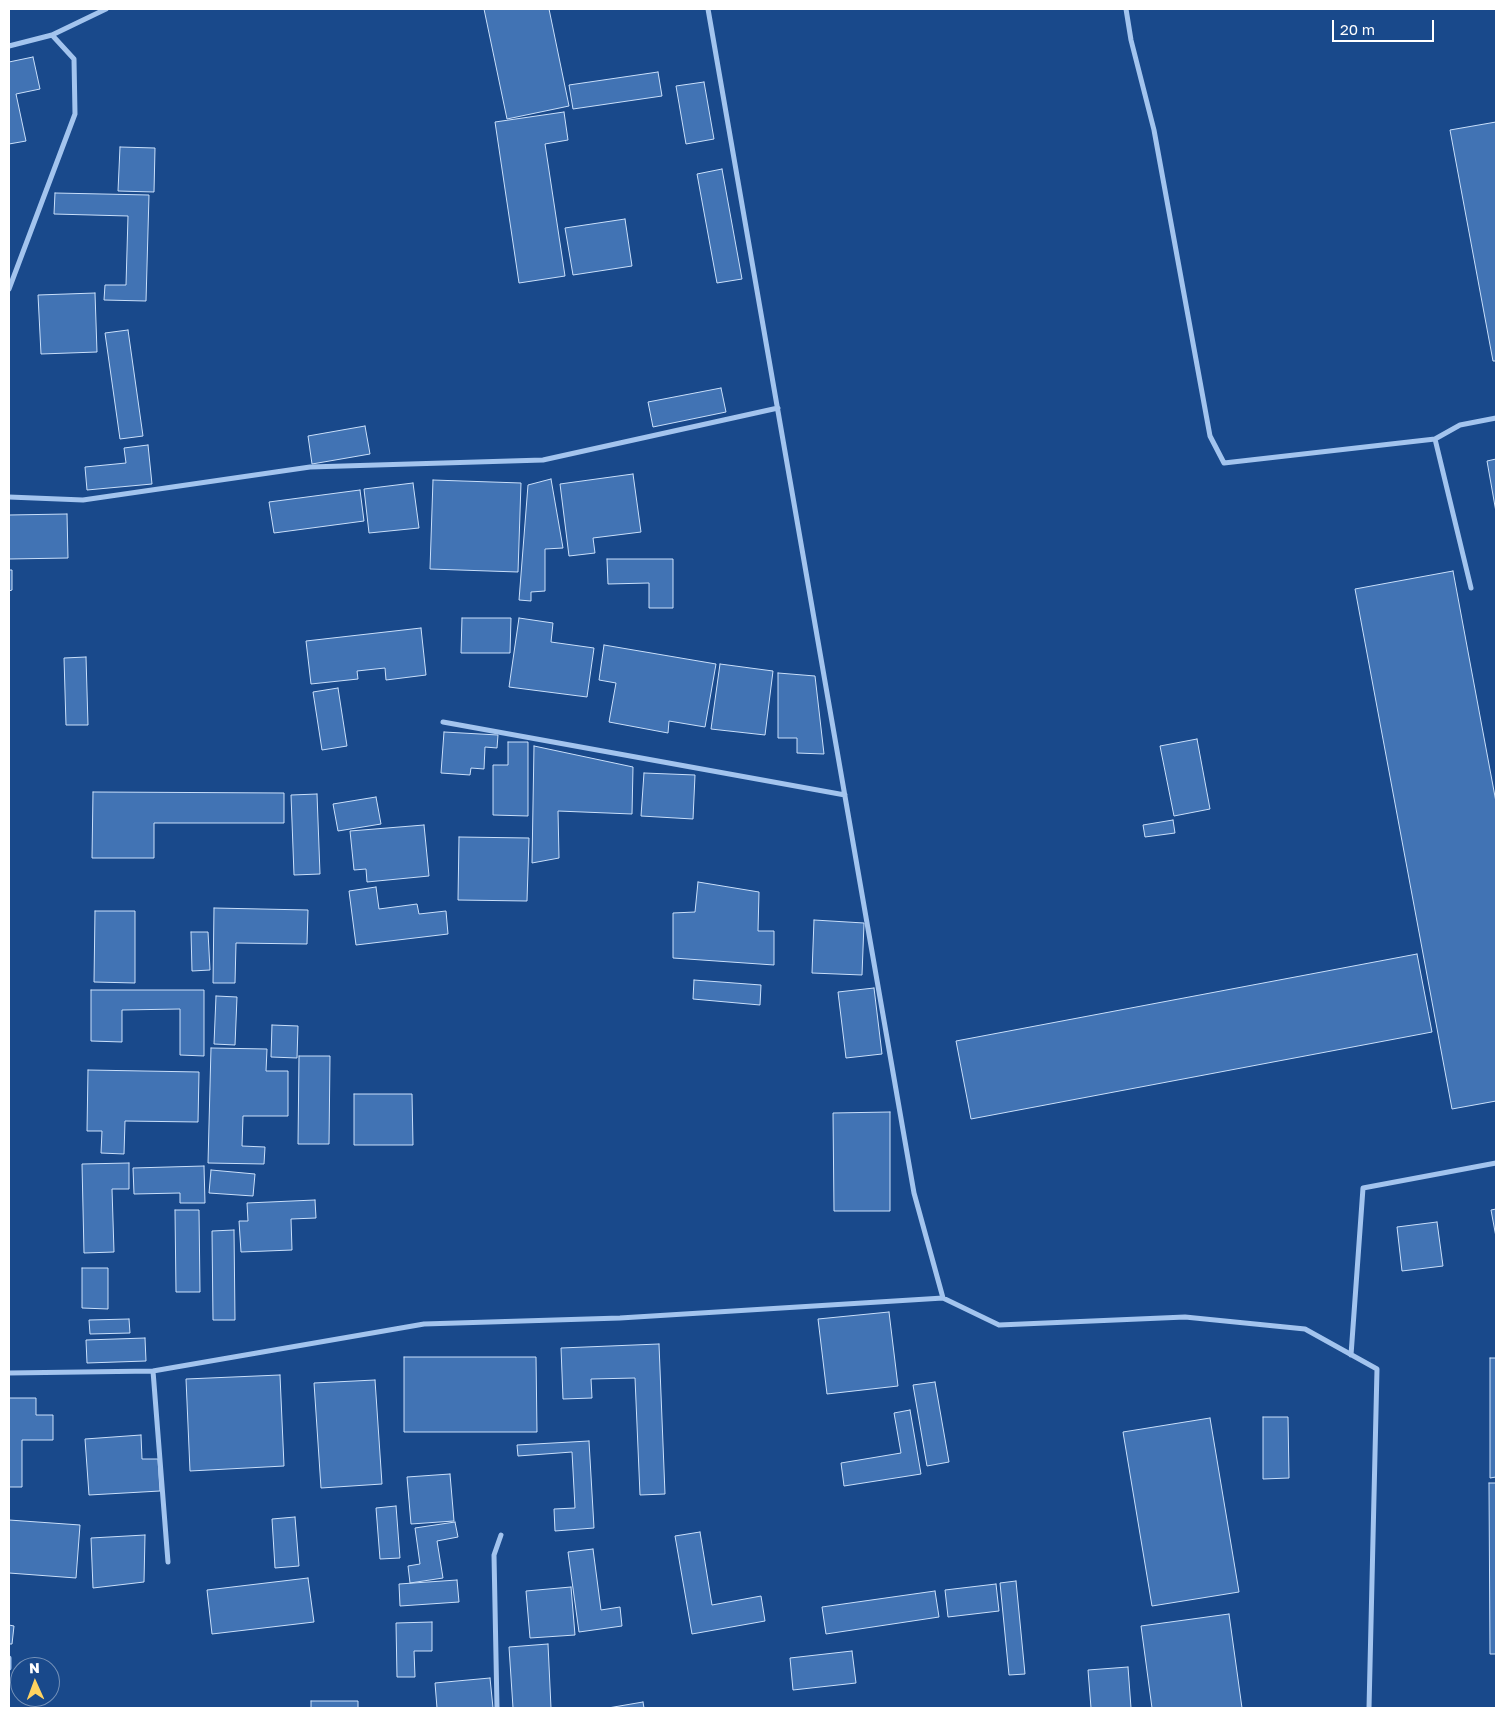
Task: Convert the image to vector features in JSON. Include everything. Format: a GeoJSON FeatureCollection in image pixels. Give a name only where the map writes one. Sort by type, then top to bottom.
{"type":"FeatureCollection","features":[{"type":"Feature","properties":{"kind":"street"},"geometry":{"type":"LineString","coordinates":[[9,46],[52,35],[106,9]]}},
{"type":"Feature","properties":{"kind":"street"},"geometry":{"type":"LineString","coordinates":[[708,9],[914,1193],[942,1298]]}},
{"type":"Feature","properties":{"kind":"street"},"geometry":{"type":"LineString","coordinates":[[1126,9],[1131,40],[1154,130],[1210,436],[1224,463],[1435,439],[1460,425],[1496,418]]}},
{"type":"Feature","properties":{"kind":"street"},"geometry":{"type":"LineString","coordinates":[[9,289],[75,114],[74,59],[52,35]]}},
{"type":"Feature","properties":{"kind":"street"},"geometry":{"type":"LineString","coordinates":[[9,497],[83,500],[310,467],[544,460],[778,408]]}},
{"type":"Feature","properties":{"kind":"street"},"geometry":{"type":"LineString","coordinates":[[1435,439],[1471,588]]}},
{"type":"Feature","properties":{"kind":"street"},"geometry":{"type":"LineString","coordinates":[[443,722],[845,795]]}},
{"type":"Feature","properties":{"kind":"street"},"geometry":{"type":"LineString","coordinates":[[1351,1355],[1363,1188],[1496,1163]]}},
{"type":"Feature","properties":{"kind":"street"},"geometry":{"type":"LineString","coordinates":[[9,1373],[153,1370],[424,1324],[620,1318],[942,1298],[999,1325],[1185,1318],[1306,1329],[1377,1369],[1369,1708]]}},
{"type":"Feature","properties":{"kind":"street"},"geometry":{"type":"LineString","coordinates":[[153,1370],[168,1562]]}},
{"type":"Feature","properties":{"kind":"street"},"geometry":{"type":"LineString","coordinates":[[497,1708],[494,1556],[501,1535]]}},
{"type":"Feature","properties":{"kind":"street"},"geometry":{"type":"LineString","coordinates":[[9,1658],[9,1668]]}},
{"type":"Feature","properties":{"kind":"building"},"geometry":{"type":"Polygon","coordinates":[[[484,9],[549,9],[569,106],[507,119],[484,9]]]}},
{"type":"Feature","properties":{"kind":"building"},"geometry":{"type":"Polygon","coordinates":[[[33,57],[40,89],[16,94],[26,141],[9,144],[9,62],[33,57]]]}},
{"type":"Feature","properties":{"kind":"building"},"geometry":{"type":"Polygon","coordinates":[[[658,72],[662,96],[573,109],[569,85],[658,72]]]}},
{"type":"Feature","properties":{"kind":"building"},"geometry":{"type":"Polygon","coordinates":[[[704,82],[714,139],[686,144],[676,86],[704,82]]]}},
{"type":"Feature","properties":{"kind":"building"},"geometry":{"type":"Polygon","coordinates":[[[564,112],[568,140],[545,144],[565,276],[519,283],[495,122],[564,112]]]}},
{"type":"Feature","properties":{"kind":"building"},"geometry":{"type":"Polygon","coordinates":[[[1496,122],[1496,361],[1493,361],[1450,130],[1496,122]]]}},
{"type":"Feature","properties":{"kind":"building"},"geometry":{"type":"Polygon","coordinates":[[[120,147],[155,148],[154,192],[118,191],[120,147]]]}},
{"type":"Feature","properties":{"kind":"building"},"geometry":{"type":"Polygon","coordinates":[[[722,169],[742,279],[717,283],[697,174],[722,169]]]}},
{"type":"Feature","properties":{"kind":"building"},"geometry":{"type":"Polygon","coordinates":[[[55,193],[149,195],[146,301],[104,300],[105,285],[126,285],[128,216],[54,214],[55,193]]]}},
{"type":"Feature","properties":{"kind":"building"},"geometry":{"type":"Polygon","coordinates":[[[625,219],[632,266],[573,275],[565,228],[625,219]]]}},
{"type":"Feature","properties":{"kind":"building"},"geometry":{"type":"Polygon","coordinates":[[[95,293],[97,352],[41,354],[38,295],[95,293]]]}},
{"type":"Feature","properties":{"kind":"building"},"geometry":{"type":"Polygon","coordinates":[[[128,330],[143,436],[120,439],[105,333],[128,330]]]}},
{"type":"Feature","properties":{"kind":"building"},"geometry":{"type":"Polygon","coordinates":[[[721,388],[726,412],[653,427],[648,402],[721,388]]]}},
{"type":"Feature","properties":{"kind":"building"},"geometry":{"type":"Polygon","coordinates":[[[365,426],[370,454],[312,464],[308,436],[365,426]]]}},
{"type":"Feature","properties":{"kind":"building"},"geometry":{"type":"Polygon","coordinates":[[[148,445],[152,484],[87,490],[85,467],[126,463],[124,448],[148,445]]]}},
{"type":"Feature","properties":{"kind":"building"},"geometry":{"type":"Polygon","coordinates":[[[1496,459],[1496,512],[1487,461],[1496,459]]]}},
{"type":"Feature","properties":{"kind":"building"},"geometry":{"type":"Polygon","coordinates":[[[633,474],[641,532],[593,538],[595,553],[569,556],[560,484],[633,474]]]}},
{"type":"Feature","properties":{"kind":"building"},"geometry":{"type":"Polygon","coordinates":[[[551,479],[563,548],[545,549],[545,591],[531,592],[531,601],[519,600],[528,485],[551,479]]]}},
{"type":"Feature","properties":{"kind":"building"},"geometry":{"type":"Polygon","coordinates":[[[433,480],[521,483],[518,572],[430,569],[433,480]]]}},
{"type":"Feature","properties":{"kind":"building"},"geometry":{"type":"Polygon","coordinates":[[[413,483],[419,528],[369,533],[364,489],[413,483]]]}},
{"type":"Feature","properties":{"kind":"building"},"geometry":{"type":"Polygon","coordinates":[[[360,490],[364,521],[274,533],[269,502],[360,490]]]}},
{"type":"Feature","properties":{"kind":"building"},"geometry":{"type":"Polygon","coordinates":[[[67,514],[68,558],[9,559],[9,515],[67,514]]]}},
{"type":"Feature","properties":{"kind":"building"},"geometry":{"type":"Polygon","coordinates":[[[607,559],[673,559],[673,608],[649,608],[649,583],[608,584],[607,559]]]}},
{"type":"Feature","properties":{"kind":"building"},"geometry":{"type":"Polygon","coordinates":[[[9,570],[12,570],[12,590],[9,591],[9,570]]]}},
{"type":"Feature","properties":{"kind":"building"},"geometry":{"type":"Polygon","coordinates":[[[1453,571],[1496,802],[1496,1101],[1452,1109],[1355,589],[1453,571]]]}},
{"type":"Feature","properties":{"kind":"building"},"geometry":{"type":"Polygon","coordinates":[[[462,618],[511,618],[510,653],[461,653],[462,618]]]}},
{"type":"Feature","properties":{"kind":"building"},"geometry":{"type":"Polygon","coordinates":[[[519,618],[553,623],[551,642],[594,648],[587,697],[509,687],[519,618]]]}},
{"type":"Feature","properties":{"kind":"building"},"geometry":{"type":"Polygon","coordinates":[[[421,628],[426,675],[386,680],[385,668],[357,671],[358,679],[311,684],[306,641],[421,628]]]}},
{"type":"Feature","properties":{"kind":"building"},"geometry":{"type":"Polygon","coordinates":[[[604,645],[716,664],[705,727],[669,721],[668,733],[609,722],[616,683],[599,680],[604,645]]]}},
{"type":"Feature","properties":{"kind":"building"},"geometry":{"type":"Polygon","coordinates":[[[86,657],[88,725],[66,725],[64,658],[86,657]]]}},
{"type":"Feature","properties":{"kind":"building"},"geometry":{"type":"Polygon","coordinates":[[[720,664],[773,671],[765,735],[711,729],[720,664]]]}},
{"type":"Feature","properties":{"kind":"building"},"geometry":{"type":"Polygon","coordinates":[[[778,673],[815,676],[824,754],[797,753],[797,738],[778,738],[778,673]]]}},
{"type":"Feature","properties":{"kind":"building"},"geometry":{"type":"Polygon","coordinates":[[[338,688],[347,746],[322,750],[313,692],[338,688]]]}},
{"type":"Feature","properties":{"kind":"building"},"geometry":{"type":"Polygon","coordinates":[[[444,732],[498,735],[497,748],[485,747],[484,769],[471,768],[470,775],[441,773],[444,732]]]}},
{"type":"Feature","properties":{"kind":"building"},"geometry":{"type":"Polygon","coordinates":[[[1197,739],[1210,809],[1174,816],[1160,746],[1197,739]]]}},
{"type":"Feature","properties":{"kind":"building"},"geometry":{"type":"Polygon","coordinates":[[[508,742],[528,742],[528,816],[493,815],[493,765],[508,765],[508,742]]]}},
{"type":"Feature","properties":{"kind":"building"},"geometry":{"type":"Polygon","coordinates":[[[534,746],[633,767],[632,814],[558,811],[559,858],[532,863],[534,746]]]}},
{"type":"Feature","properties":{"kind":"building"},"geometry":{"type":"Polygon","coordinates":[[[644,773],[695,775],[693,819],[641,816],[644,773]]]}},
{"type":"Feature","properties":{"kind":"building"},"geometry":{"type":"Polygon","coordinates":[[[93,792],[284,793],[284,823],[154,823],[154,858],[92,858],[93,792]]]}},
{"type":"Feature","properties":{"kind":"building"},"geometry":{"type":"Polygon","coordinates":[[[317,794],[320,874],[294,875],[291,795],[317,794]]]}},
{"type":"Feature","properties":{"kind":"building"},"geometry":{"type":"Polygon","coordinates":[[[376,797],[381,824],[338,831],[333,804],[376,797]]]}},
{"type":"Feature","properties":{"kind":"building"},"geometry":{"type":"Polygon","coordinates":[[[1173,820],[1175,833],[1145,837],[1143,825],[1173,820]]]}},
{"type":"Feature","properties":{"kind":"building"},"geometry":{"type":"Polygon","coordinates":[[[424,825],[429,876],[367,882],[366,869],[354,870],[350,831],[424,825]]]}},
{"type":"Feature","properties":{"kind":"building"},"geometry":{"type":"Polygon","coordinates":[[[459,837],[529,838],[527,901],[458,900],[459,837]]]}},
{"type":"Feature","properties":{"kind":"building"},"geometry":{"type":"Polygon","coordinates":[[[698,882],[759,892],[758,931],[774,931],[774,965],[673,958],[673,913],[695,912],[698,882]]]}},
{"type":"Feature","properties":{"kind":"building"},"geometry":{"type":"Polygon","coordinates":[[[376,887],[379,909],[417,904],[419,914],[446,911],[448,934],[356,945],[349,891],[376,887]]]}},
{"type":"Feature","properties":{"kind":"building"},"geometry":{"type":"Polygon","coordinates":[[[214,908],[308,910],[307,944],[236,943],[235,983],[213,983],[214,908]]]}},
{"type":"Feature","properties":{"kind":"building"},"geometry":{"type":"Polygon","coordinates":[[[95,911],[135,911],[135,983],[94,982],[95,911]]]}},
{"type":"Feature","properties":{"kind":"building"},"geometry":{"type":"Polygon","coordinates":[[[814,920],[864,923],[862,975],[812,973],[814,920]]]}},
{"type":"Feature","properties":{"kind":"building"},"geometry":{"type":"Polygon","coordinates":[[[191,932],[208,932],[210,970],[192,971],[191,932]]]}},
{"type":"Feature","properties":{"kind":"building"},"geometry":{"type":"Polygon","coordinates":[[[1417,954],[1432,1032],[971,1119],[956,1041],[1417,954]]]}},
{"type":"Feature","properties":{"kind":"building"},"geometry":{"type":"Polygon","coordinates":[[[694,980],[761,985],[760,1005],[693,999],[694,980]]]}},
{"type":"Feature","properties":{"kind":"building"},"geometry":{"type":"Polygon","coordinates":[[[874,988],[882,1054],[846,1058],[838,992],[874,988]]]}},
{"type":"Feature","properties":{"kind":"building"},"geometry":{"type":"Polygon","coordinates":[[[91,990],[204,990],[204,1056],[180,1055],[180,1009],[122,1010],[122,1042],[91,1041],[91,990]]]}},
{"type":"Feature","properties":{"kind":"building"},"geometry":{"type":"Polygon","coordinates":[[[216,996],[237,997],[235,1045],[214,1044],[216,996]]]}},
{"type":"Feature","properties":{"kind":"building"},"geometry":{"type":"Polygon","coordinates":[[[272,1025],[298,1026],[297,1058],[271,1057],[272,1025]]]}},
{"type":"Feature","properties":{"kind":"building"},"geometry":{"type":"Polygon","coordinates":[[[211,1048],[267,1049],[266,1071],[288,1071],[288,1116],[243,1116],[242,1146],[265,1147],[264,1164],[208,1163],[211,1048]]]}},
{"type":"Feature","properties":{"kind":"building"},"geometry":{"type":"Polygon","coordinates":[[[299,1056],[330,1056],[329,1144],[298,1144],[299,1056]]]}},
{"type":"Feature","properties":{"kind":"building"},"geometry":{"type":"Polygon","coordinates":[[[88,1070],[199,1072],[198,1122],[125,1121],[124,1154],[101,1153],[102,1131],[87,1131],[88,1070]]]}},
{"type":"Feature","properties":{"kind":"building"},"geometry":{"type":"Polygon","coordinates":[[[354,1094],[412,1094],[413,1145],[354,1145],[354,1094]]]}},
{"type":"Feature","properties":{"kind":"building"},"geometry":{"type":"Polygon","coordinates":[[[890,1112],[890,1211],[834,1211],[833,1113],[890,1112]]]}},
{"type":"Feature","properties":{"kind":"building"},"geometry":{"type":"Polygon","coordinates":[[[129,1163],[129,1189],[112,1189],[114,1252],[84,1253],[82,1164],[129,1163]]]}},
{"type":"Feature","properties":{"kind":"building"},"geometry":{"type":"Polygon","coordinates":[[[204,1166],[205,1203],[180,1203],[180,1193],[134,1194],[133,1168],[204,1166]]]}},
{"type":"Feature","properties":{"kind":"building"},"geometry":{"type":"Polygon","coordinates":[[[211,1170],[255,1174],[253,1196],[209,1193],[211,1170]]]}},
{"type":"Feature","properties":{"kind":"building"},"geometry":{"type":"Polygon","coordinates":[[[315,1200],[316,1218],[291,1219],[292,1250],[241,1252],[239,1221],[248,1221],[247,1203],[315,1200]]]}},
{"type":"Feature","properties":{"kind":"building"},"geometry":{"type":"Polygon","coordinates":[[[1496,1209],[1496,1237],[1491,1210],[1496,1209]]]}},
{"type":"Feature","properties":{"kind":"building"},"geometry":{"type":"Polygon","coordinates":[[[175,1210],[199,1210],[200,1292],[176,1292],[175,1210]]]}},
{"type":"Feature","properties":{"kind":"building"},"geometry":{"type":"Polygon","coordinates":[[[1437,1222],[1443,1266],[1402,1271],[1397,1227],[1437,1222]]]}},
{"type":"Feature","properties":{"kind":"building"},"geometry":{"type":"Polygon","coordinates":[[[234,1230],[235,1320],[213,1320],[212,1231],[234,1230]]]}},
{"type":"Feature","properties":{"kind":"building"},"geometry":{"type":"Polygon","coordinates":[[[82,1268],[108,1268],[108,1309],[82,1308],[82,1268]]]}},
{"type":"Feature","properties":{"kind":"building"},"geometry":{"type":"Polygon","coordinates":[[[889,1312],[898,1386],[827,1394],[818,1319],[889,1312]]]}},
{"type":"Feature","properties":{"kind":"building"},"geometry":{"type":"Polygon","coordinates":[[[129,1319],[130,1333],[90,1334],[89,1320],[129,1319]]]}},
{"type":"Feature","properties":{"kind":"building"},"geometry":{"type":"Polygon","coordinates":[[[145,1338],[146,1361],[87,1363],[86,1340],[145,1338]]]}},
{"type":"Feature","properties":{"kind":"building"},"geometry":{"type":"Polygon","coordinates":[[[659,1344],[665,1494],[640,1495],[635,1378],[591,1379],[592,1398],[563,1399],[561,1348],[659,1344]]]}},
{"type":"Feature","properties":{"kind":"building"},"geometry":{"type":"Polygon","coordinates":[[[404,1357],[536,1357],[537,1432],[404,1432],[404,1357]]]}},
{"type":"Feature","properties":{"kind":"building"},"geometry":{"type":"Polygon","coordinates":[[[1490,1358],[1496,1358],[1496,1477],[1490,1478],[1490,1358]]]}},
{"type":"Feature","properties":{"kind":"building"},"geometry":{"type":"Polygon","coordinates":[[[280,1375],[284,1466],[190,1471],[186,1379],[280,1375]]]}},
{"type":"Feature","properties":{"kind":"building"},"geometry":{"type":"Polygon","coordinates":[[[375,1380],[382,1484],[321,1488],[314,1383],[375,1380]]]}},
{"type":"Feature","properties":{"kind":"building"},"geometry":{"type":"Polygon","coordinates":[[[935,1382],[949,1462],[927,1466],[913,1385],[935,1382]]]}},
{"type":"Feature","properties":{"kind":"building"},"geometry":{"type":"Polygon","coordinates":[[[9,1398],[36,1398],[36,1415],[53,1415],[53,1440],[22,1440],[22,1487],[9,1487],[9,1398]]]}},
{"type":"Feature","properties":{"kind":"building"},"geometry":{"type":"Polygon","coordinates":[[[910,1410],[921,1474],[844,1486],[841,1463],[901,1453],[894,1413],[910,1410]]]}},
{"type":"Feature","properties":{"kind":"building"},"geometry":{"type":"Polygon","coordinates":[[[1263,1417],[1288,1417],[1289,1478],[1263,1479],[1263,1417]]]}},
{"type":"Feature","properties":{"kind":"building"},"geometry":{"type":"Polygon","coordinates":[[[1210,1418],[1239,1592],[1152,1606],[1123,1432],[1210,1418]]]}},
{"type":"Feature","properties":{"kind":"building"},"geometry":{"type":"Polygon","coordinates":[[[141,1435],[142,1459],[158,1459],[160,1491],[89,1495],[85,1439],[141,1435]]]}},
{"type":"Feature","properties":{"kind":"building"},"geometry":{"type":"Polygon","coordinates":[[[589,1441],[594,1528],[555,1531],[554,1509],[575,1508],[572,1452],[518,1456],[517,1445],[589,1441]]]}},
{"type":"Feature","properties":{"kind":"building"},"geometry":{"type":"Polygon","coordinates":[[[450,1474],[454,1521],[411,1524],[407,1477],[450,1474]]]}},
{"type":"Feature","properties":{"kind":"building"},"geometry":{"type":"Polygon","coordinates":[[[1489,1483],[1496,1483],[1496,1654],[1490,1654],[1489,1483]]]}},
{"type":"Feature","properties":{"kind":"building"},"geometry":{"type":"Polygon","coordinates":[[[396,1506],[400,1558],[380,1559],[376,1508],[396,1506]]]}},
{"type":"Feature","properties":{"kind":"building"},"geometry":{"type":"Polygon","coordinates":[[[295,1517],[299,1566],[275,1568],[272,1519],[295,1517]]]}},
{"type":"Feature","properties":{"kind":"building"},"geometry":{"type":"Polygon","coordinates":[[[9,1520],[80,1525],[76,1578],[9,1573],[9,1520]]]}},
{"type":"Feature","properties":{"kind":"building"},"geometry":{"type":"Polygon","coordinates":[[[455,1522],[458,1537],[437,1541],[443,1578],[410,1583],[408,1566],[420,1564],[415,1528],[455,1522]]]}},
{"type":"Feature","properties":{"kind":"building"},"geometry":{"type":"Polygon","coordinates":[[[700,1532],[712,1605],[761,1596],[765,1621],[692,1634],[675,1536],[700,1532]]]}},
{"type":"Feature","properties":{"kind":"building"},"geometry":{"type":"Polygon","coordinates":[[[145,1535],[144,1582],[93,1588],[91,1538],[145,1535]]]}},
{"type":"Feature","properties":{"kind":"building"},"geometry":{"type":"Polygon","coordinates":[[[593,1549],[601,1610],[620,1607],[622,1626],[579,1632],[568,1552],[593,1549]]]}},
{"type":"Feature","properties":{"kind":"building"},"geometry":{"type":"Polygon","coordinates":[[[308,1578],[314,1622],[212,1634],[207,1590],[308,1578]]]}},
{"type":"Feature","properties":{"kind":"building"},"geometry":{"type":"Polygon","coordinates":[[[457,1580],[459,1602],[400,1606],[399,1584],[457,1580]]]}},
{"type":"Feature","properties":{"kind":"building"},"geometry":{"type":"Polygon","coordinates":[[[1016,1581],[1025,1674],[1009,1675],[1000,1583],[1016,1581]]]}},
{"type":"Feature","properties":{"kind":"building"},"geometry":{"type":"Polygon","coordinates":[[[996,1584],[999,1611],[948,1617],[945,1590],[996,1584]]]}},
{"type":"Feature","properties":{"kind":"building"},"geometry":{"type":"Polygon","coordinates":[[[571,1587],[575,1635],[530,1638],[526,1591],[571,1587]]]}},
{"type":"Feature","properties":{"kind":"building"},"geometry":{"type":"Polygon","coordinates":[[[935,1591],[939,1617],[826,1634],[822,1607],[935,1591]]]}},
{"type":"Feature","properties":{"kind":"building"},"geometry":{"type":"Polygon","coordinates":[[[1229,1614],[1242,1708],[1152,1708],[1141,1626],[1229,1614]]]}},
{"type":"Feature","properties":{"kind":"building"},"geometry":{"type":"Polygon","coordinates":[[[432,1622],[432,1651],[414,1651],[415,1677],[397,1677],[396,1623],[432,1622]]]}},
{"type":"Feature","properties":{"kind":"building"},"geometry":{"type":"Polygon","coordinates":[[[9,1625],[14,1626],[12,1644],[9,1644],[9,1625]]]}},
{"type":"Feature","properties":{"kind":"building"},"geometry":{"type":"Polygon","coordinates":[[[548,1644],[551,1708],[513,1708],[509,1647],[548,1644]]]}},
{"type":"Feature","properties":{"kind":"building"},"geometry":{"type":"Polygon","coordinates":[[[852,1651],[856,1683],[793,1690],[790,1658],[852,1651]]]}},
{"type":"Feature","properties":{"kind":"building"},"geometry":{"type":"Polygon","coordinates":[[[1128,1667],[1131,1708],[1091,1708],[1088,1670],[1128,1667]]]}},
{"type":"Feature","properties":{"kind":"building"},"geometry":{"type":"Polygon","coordinates":[[[490,1678],[493,1708],[437,1708],[435,1683],[490,1678]]]}},
{"type":"Feature","properties":{"kind":"building"},"geometry":{"type":"Polygon","coordinates":[[[311,1701],[358,1701],[358,1708],[311,1708],[311,1701]]]}},
{"type":"Feature","properties":{"kind":"building"},"geometry":{"type":"Polygon","coordinates":[[[643,1702],[644,1708],[608,1708],[643,1702]]]}}]}
